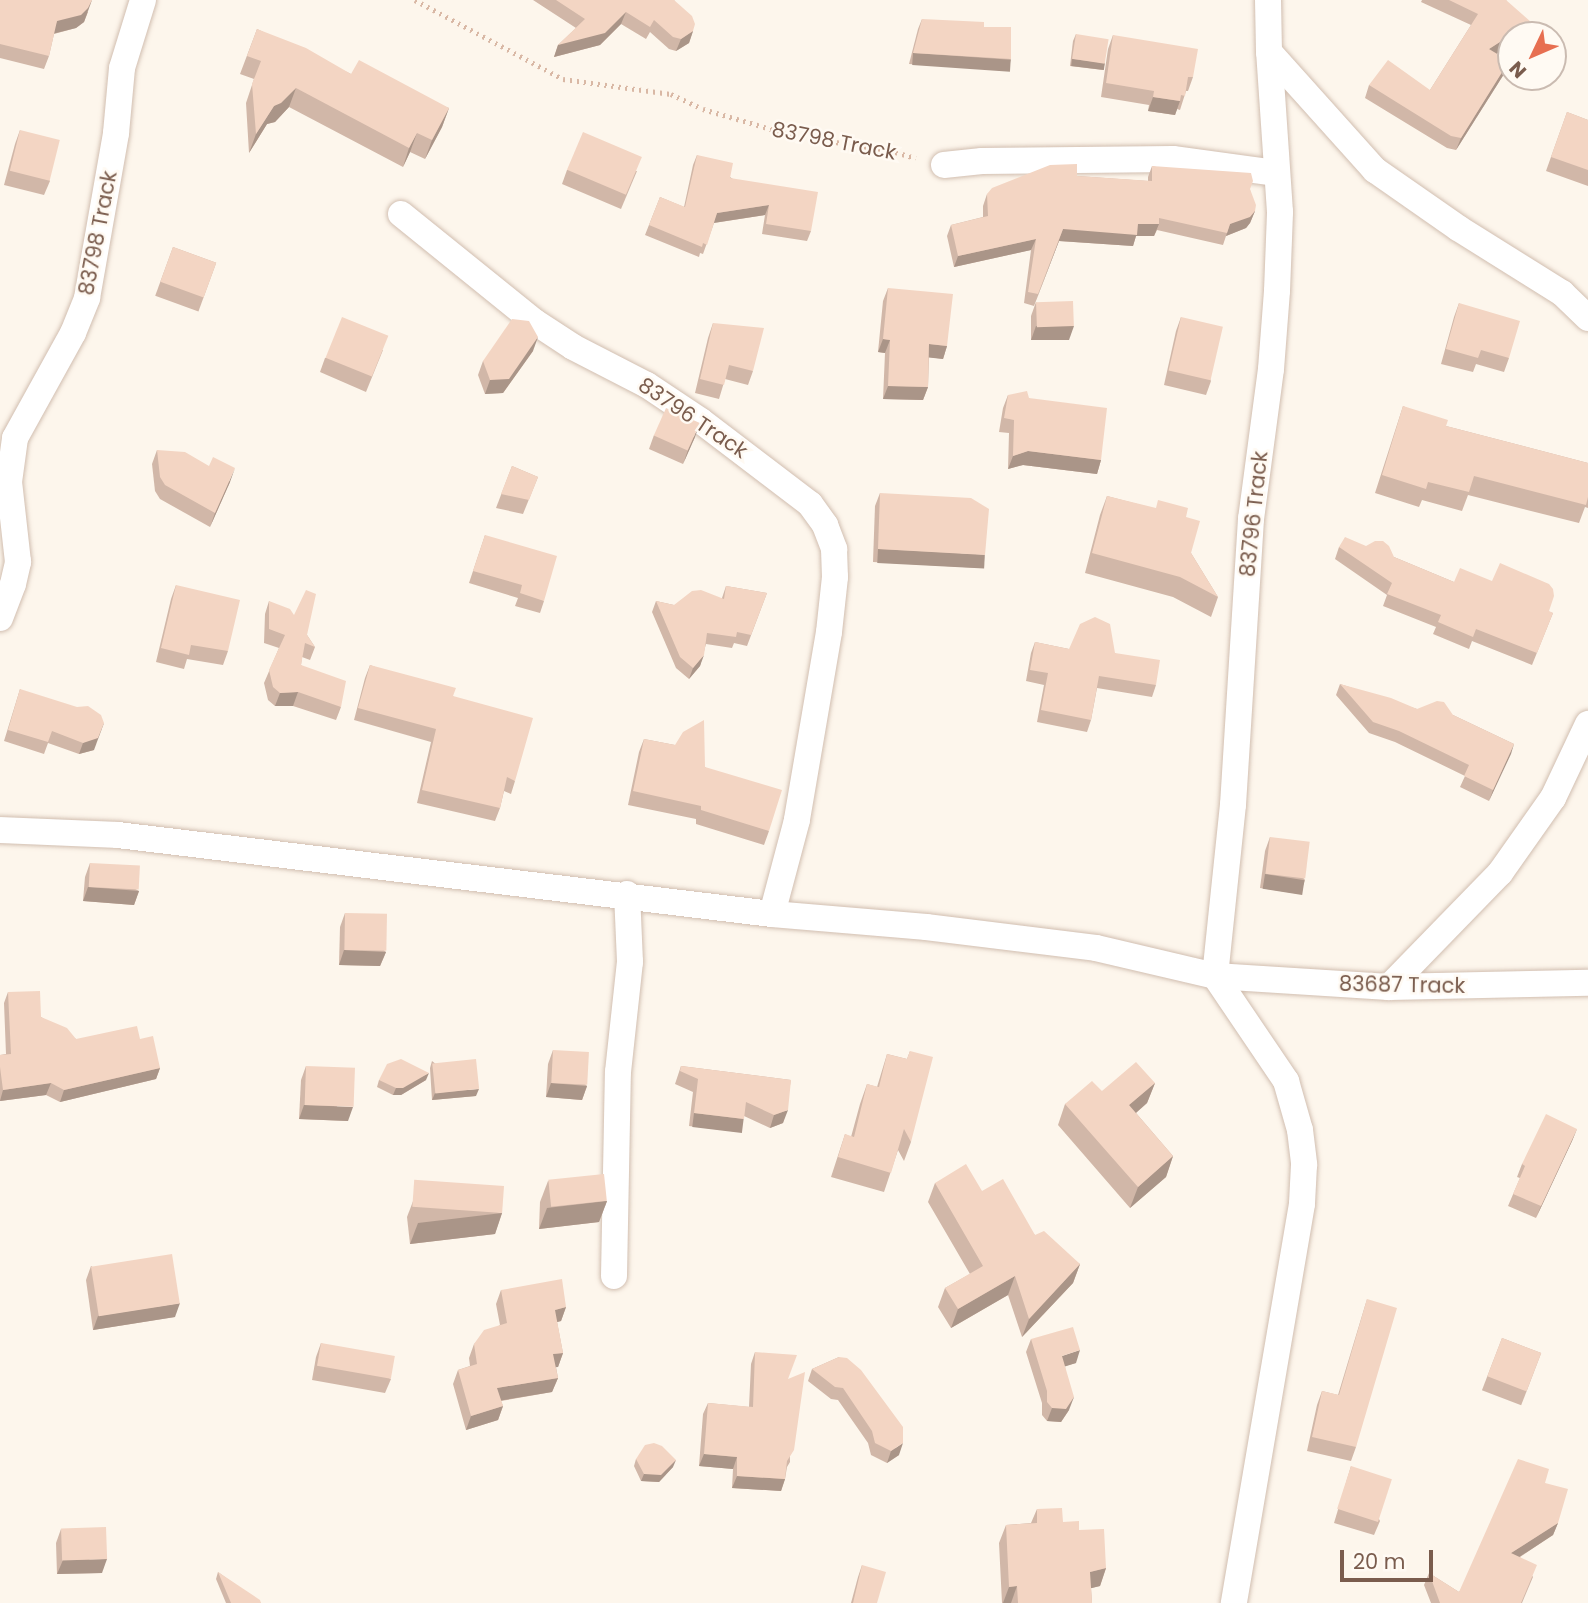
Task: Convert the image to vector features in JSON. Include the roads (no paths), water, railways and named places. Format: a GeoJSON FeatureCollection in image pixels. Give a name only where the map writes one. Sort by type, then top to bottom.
{"type":"FeatureCollection","features":[{"type":"Feature","properties":{"kind":"street","name":"83798 Track"},"geometry":{"type":"LineString","coordinates":[[0,618],[18,562],[9,482],[15,438],[73,333],[87,298],[116,133],[122,68],[143,0]]}},
{"type":"Feature","properties":{"kind":"street","name":"83796 Track"},"geometry":{"type":"LineString","coordinates":[[1215,976],[1233,805],[1251,519],[1275,317],[1280,212],[1268,0]]}},
{"type":"Feature","properties":{"kind":"street"},"geometry":{"type":"LineString","coordinates":[[1269,52],[1375,170],[1447,221],[1562,293],[1588,318]]}},
{"type":"Feature","properties":{"kind":"street"},"geometry":{"type":"LineString","coordinates":[[944,165],[982,161],[1172,159],[1277,173]]}},
{"type":"Feature","properties":{"kind":"street","name":"83796 Track"},"geometry":{"type":"LineString","coordinates":[[401,214],[535,322],[573,347],[647,385],[721,435],[810,504],[825,525],[834,549],[835,577],[828,632],[797,820],[772,914]]}},
{"type":"Feature","properties":{"kind":"street"},"geometry":{"type":"LineString","coordinates":[[1389,987],[1500,873],[1553,798],[1588,724]]}},
{"type":"Feature","properties":{"kind":"street","name":"83687 Track"},"geometry":{"type":"LineString","coordinates":[[0,830],[118,835],[627,894],[772,914],[926,927],[1096,948],[1215,976],[1389,987],[1588,983]]}},
{"type":"Feature","properties":{"kind":"street"},"geometry":{"type":"LineString","coordinates":[[614,1276],[618,1072],[630,961],[627,894]]}},
{"type":"Feature","properties":{"kind":"street"},"geometry":{"type":"LineString","coordinates":[[1215,976],[1286,1081],[1300,1130],[1304,1165],[1302,1204],[1234,1603]]}}]}
